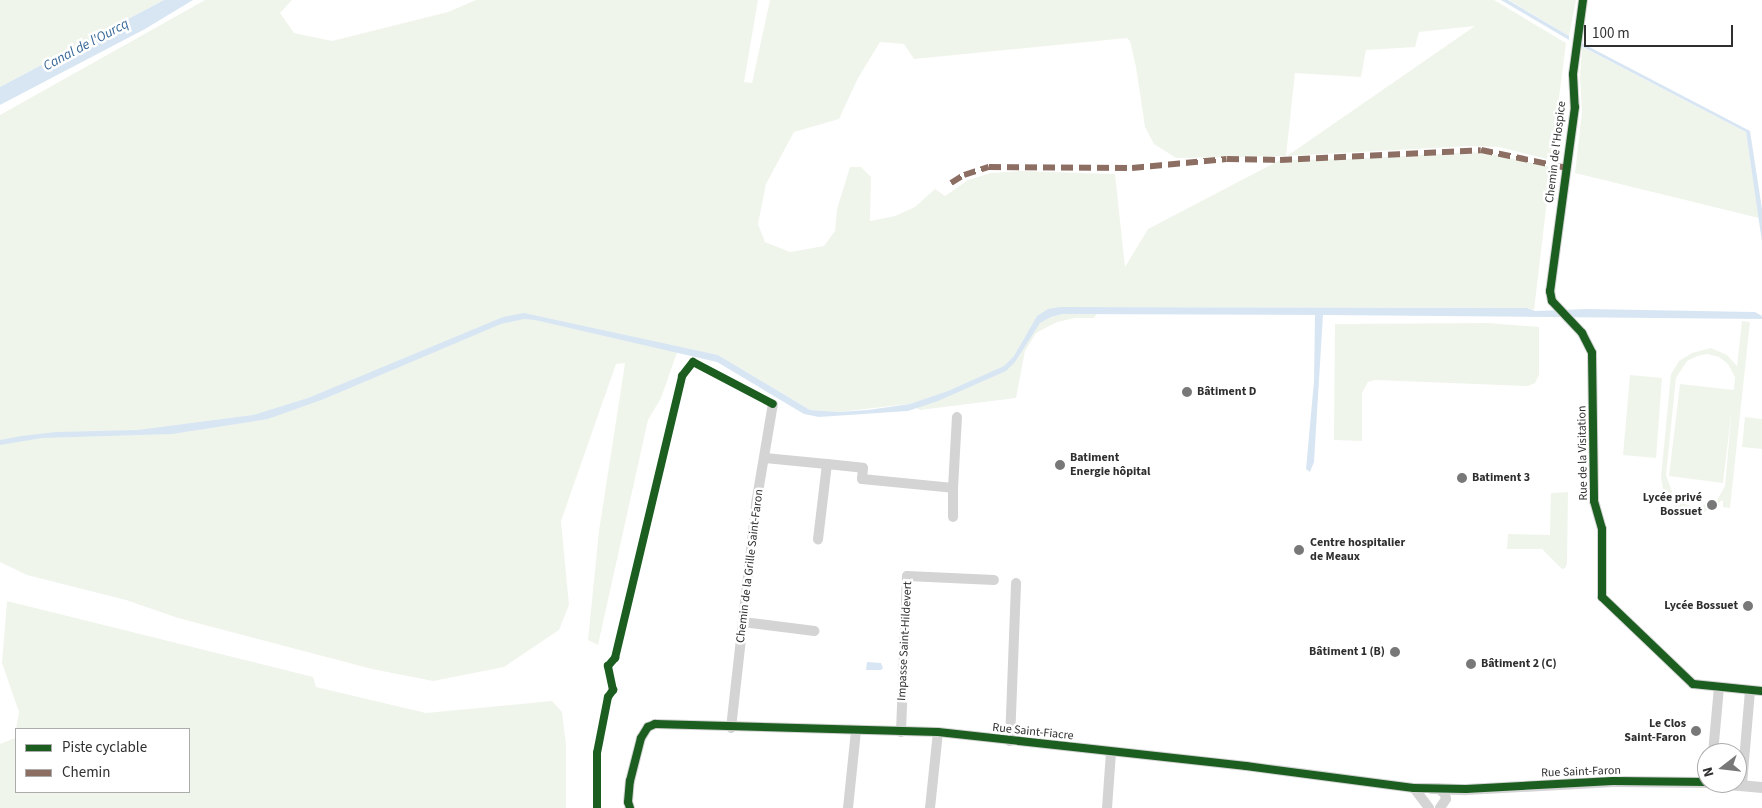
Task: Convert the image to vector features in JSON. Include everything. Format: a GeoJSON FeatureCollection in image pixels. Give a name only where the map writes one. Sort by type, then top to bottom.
{"type":"FeatureCollection","features":[{"type":"Feature","properties":{"kind":"street","name":"Chemin de l'Hospice"},"geometry":{"type":"LineString","coordinates":[[1556,306],[1550,291],[1575,108],[1573,74],[1582,0]]}},
{"type":"Feature","properties":{"kind":"street","name":"Rue de la Visitation"},"geometry":{"type":"LineString","coordinates":[[1556,306],[1582,334],[1592,353],[1594,501],[1602,529],[1602,597],[1693,684],[1762,691]]}},
{"type":"Feature","properties":{"kind":"street","name":"Chemin de la Grille Saint-Faron"},"geometry":{"type":"LineString","coordinates":[[731,728],[756,504],[773,404]]}},
{"type":"Feature","properties":{"kind":"street"},"geometry":{"type":"LineString","coordinates":[[953,517],[957,417]]}},
{"type":"Feature","properties":{"kind":"street"},"geometry":{"type":"LineString","coordinates":[[764,458],[863,468],[862,480],[954,488]]}},
{"type":"Feature","properties":{"kind":"street"},"geometry":{"type":"LineString","coordinates":[[818,539],[827,464]]}},
{"type":"Feature","properties":{"kind":"street","name":"Impasse Saint-Hildevert"},"geometry":{"type":"LineString","coordinates":[[901,732],[908,576],[994,580]]}},
{"type":"Feature","properties":{"kind":"street"},"geometry":{"type":"LineString","coordinates":[[1010,741],[1016,583]]}},
{"type":"Feature","properties":{"kind":"street"},"geometry":{"type":"LineString","coordinates":[[743,622],[814,631]]}},
{"type":"Feature","properties":{"kind":"street"},"geometry":{"type":"LineString","coordinates":[[1714,743],[1719,687]]}},
{"type":"Feature","properties":{"kind":"street"},"geometry":{"type":"LineString","coordinates":[[1745,743],[1750,690]]}},
{"type":"Feature","properties":{"kind":"street","name":"Rue Saint-Fiacre"},"geometry":{"type":"LineString","coordinates":[[630,808],[628,802],[630,781],[641,738],[648,727],[660,724],[731,728],[938,732],[1414,788],[1435,788]]}},
{"type":"Feature","properties":{"kind":"street"},"geometry":{"type":"LineString","coordinates":[[848,808],[856,730]]}},
{"type":"Feature","properties":{"kind":"street"},"geometry":{"type":"LineString","coordinates":[[930,808],[938,732]]}},
{"type":"Feature","properties":{"kind":"street"},"geometry":{"type":"LineString","coordinates":[[1106,808],[1111,752]]}},
{"type":"Feature","properties":{"kind":"street","name":"Rue Saint-Faron"},"geometry":{"type":"LineString","coordinates":[[1435,788],[1456,789],[1604,782],[1697,782]]}},
{"type":"Feature","properties":{"kind":"street"},"geometry":{"type":"LineString","coordinates":[[1747,785],[1762,787]]}},
{"type":"Feature","properties":{"kind":"street"},"geometry":{"type":"LineString","coordinates":[[1414,788],[1427,805]]}},
{"type":"Feature","properties":{"kind":"street"},"geometry":{"type":"LineString","coordinates":[[1427,805],[1426,792],[1435,788],[1445,794],[1443,804]]}},
{"type":"Feature","properties":{"kind":"street"},"geometry":{"type":"LineString","coordinates":[[1443,804],[1450,793],[1456,789]]}},
{"type":"Feature","properties":{"kind":"shaded area"},"geometry":{"type":"Polygon","coordinates":[[[0,0],[164,0],[0,87],[0,0]]]}},
{"type":"Feature","properties":{"kind":"shaded area"},"geometry":{"type":"Polygon","coordinates":[[[205,0],[292,0],[280,13],[294,33],[332,41],[448,12],[476,0],[758,0],[744,82],[752,83],[770,0],[1494,0],[1566,43],[1551,160],[1499,147],[1469,146],[1287,156],[1475,26],[1419,32],[1415,47],[1366,50],[1361,77],[1295,73],[1286,156],[1176,158],[1154,144],[1145,127],[1136,67],[1130,41],[1127,38],[914,59],[904,44],[880,42],[858,78],[839,119],[794,132],[766,184],[758,224],[765,242],[790,252],[824,246],[835,231],[837,209],[850,167],[861,167],[871,177],[870,221],[895,216],[915,207],[935,189],[945,196],[968,180],[991,173],[1020,171],[1115,174],[1125,267],[1148,229],[1280,160],[1354,159],[1471,152],[1492,154],[1551,167],[1534,310],[1527,308],[1101,307],[1094,318],[1075,318],[1057,322],[1036,333],[1025,351],[1016,398],[920,410],[909,404],[839,412],[810,410],[718,355],[679,347],[661,398],[648,420],[598,645],[588,640],[599,531],[625,363],[616,364],[561,521],[569,605],[559,630],[504,667],[433,681],[372,669],[178,618],[126,600],[27,575],[0,562],[0,115],[205,0]]]}},
{"type":"Feature","properties":{"kind":"shaded area"},"geometry":{"type":"Polygon","coordinates":[[[1509,0],[1576,0],[1569,36],[1509,0]]]}},
{"type":"Feature","properties":{"kind":"shaded area"},"geometry":{"type":"Polygon","coordinates":[[[1582,47],[1746,132],[1759,218],[1575,173],[1582,112],[1580,77],[1582,47]]]}},
{"type":"Feature","properties":{"kind":"shaded area"},"geometry":{"type":"Polygon","coordinates":[[[1742,321],[1750,322],[1730,508],[1723,507],[1723,500],[1704,512],[1692,514],[1675,506],[1664,494],[1661,477],[1671,374],[1679,361],[1692,353],[1711,348],[1727,355],[1737,366],[1742,321]],[[1707,354],[1697,356],[1687,361],[1676,378],[1666,475],[1674,497],[1680,502],[1695,508],[1717,500],[1725,486],[1732,408],[1723,483],[1669,476],[1680,384],[1734,390],[1735,377],[1728,364],[1719,357],[1707,354]]]}},
{"type":"Feature","properties":{"kind":"shaded area"},"geometry":{"type":"Polygon","coordinates":[[[1488,323],[1539,327],[1539,375],[1535,383],[1528,386],[1375,380],[1368,382],[1362,393],[1362,441],[1334,440],[1335,324],[1488,323]]]}},
{"type":"Feature","properties":{"kind":"shaded area"},"geometry":{"type":"Polygon","coordinates":[[[1630,375],[1662,378],[1656,458],[1623,455],[1630,375]]]}},
{"type":"Feature","properties":{"kind":"shaded area"},"geometry":{"type":"Polygon","coordinates":[[[1745,417],[1762,419],[1762,449],[1742,447],[1745,417]]]}},
{"type":"Feature","properties":{"kind":"shaded area"},"geometry":{"type":"Polygon","coordinates":[[[1568,492],[1567,564],[1565,568],[1562,569],[1542,549],[1507,549],[1508,534],[1550,535],[1551,493],[1568,492]]]}},
{"type":"Feature","properties":{"kind":"shaded area"},"geometry":{"type":"Polygon","coordinates":[[[7,601],[313,677],[316,687],[426,713],[552,701],[562,712],[566,745],[566,808],[0,808],[0,744],[15,738],[15,793],[190,793],[190,728],[16,728],[19,712],[2,663],[7,601]]]}},
{"type":"Feature","properties":{"kind":"water","name":"Canal de l'Ourcq"},"geometry":{"type":"Polygon","coordinates":[[[164,0],[193,0],[145,29],[0,105],[0,87],[164,0]]]}},
{"type":"Feature","properties":{"kind":"water"},"geometry":{"type":"Polygon","coordinates":[[[1501,0],[1508,0],[1569,36],[1569,40],[1501,0]]]}},
{"type":"Feature","properties":{"kind":"water"},"geometry":{"type":"Polygon","coordinates":[[[1578,41],[1750,131],[1762,209],[1762,242],[1746,132],[1577,44],[1578,41]]]}},
{"type":"Feature","properties":{"kind":"water"},"geometry":{"type":"Polygon","coordinates":[[[1060,307],[1527,308],[1535,311],[1587,309],[1755,312],[1762,316],[1762,319],[1323,315],[1314,462],[1310,472],[1306,469],[1314,381],[1315,315],[1062,314],[1040,323],[1015,362],[1006,371],[938,401],[908,411],[819,417],[804,414],[717,362],[524,319],[501,324],[324,399],[268,419],[172,434],[42,438],[0,445],[0,440],[21,436],[56,432],[138,430],[253,415],[308,398],[503,317],[524,313],[718,355],[810,410],[839,412],[868,410],[910,404],[948,391],[1004,366],[1014,356],[1037,316],[1048,309],[1060,307]]]}},
{"type":"Feature","properties":{"kind":"water"},"geometry":{"type":"Polygon","coordinates":[[[867,662],[881,663],[883,668],[881,670],[866,670],[867,662]]]}},
{"type":"Feature","properties":{"kind":"marked path"},"geometry":{"type":"LineString","coordinates":[[951,183],[964,175],[989,167],[1132,168],[1227,159],[1280,160],[1481,150],[1567,168]]}},
{"type":"Feature","properties":{"kind":"cycle path"},"geometry":{"type":"LineString","coordinates":[[1583,0],[1573,74],[1575,107],[1550,291],[1552,301],[1582,333],[1592,353],[1594,501],[1602,529],[1602,597],[1693,684],[1762,691]]}},
{"type":"Feature","properties":{"kind":"cycle path"},"geometry":{"type":"LineString","coordinates":[[597,808],[597,753],[608,697],[613,690],[608,666],[615,658],[682,376],[693,362],[773,404]]}},
{"type":"Feature","properties":{"kind":"cycle path"},"geometry":{"type":"LineString","coordinates":[[630,808],[628,802],[630,781],[641,738],[648,727],[655,724],[938,732],[1246,766],[1414,788],[1466,789],[1613,781],[1697,782]]}},
{"type":"Feature","properties":{"kind":"place","name":"Bâtiment D"},"geometry":{"type":"Point","coordinates":[1187,392]}},
{"type":"Feature","properties":{"kind":"place","name":"Batiment Energie hôpital"},"geometry":{"type":"Point","coordinates":[1060,465]}},
{"type":"Feature","properties":{"kind":"place","name":"Batiment 3"},"geometry":{"type":"Point","coordinates":[1462,478]}},
{"type":"Feature","properties":{"kind":"place","name":"Lycée privé Bossuet"},"geometry":{"type":"Point","coordinates":[1712,505]}},
{"type":"Feature","properties":{"kind":"place","name":"Centre hospitalier de Meaux"},"geometry":{"type":"Point","coordinates":[1299,550]}},
{"type":"Feature","properties":{"kind":"place","name":"Lycée Bossuet"},"geometry":{"type":"Point","coordinates":[1748,606]}},
{"type":"Feature","properties":{"kind":"place","name":"Bâtiment 1 (B)"},"geometry":{"type":"Point","coordinates":[1395,652]}},
{"type":"Feature","properties":{"kind":"place","name":"Bâtiment 2 (C)"},"geometry":{"type":"Point","coordinates":[1471,664]}},
{"type":"Feature","properties":{"kind":"place","name":"Le Clos Saint-Faron"},"geometry":{"type":"Point","coordinates":[1696,731]}}]}
